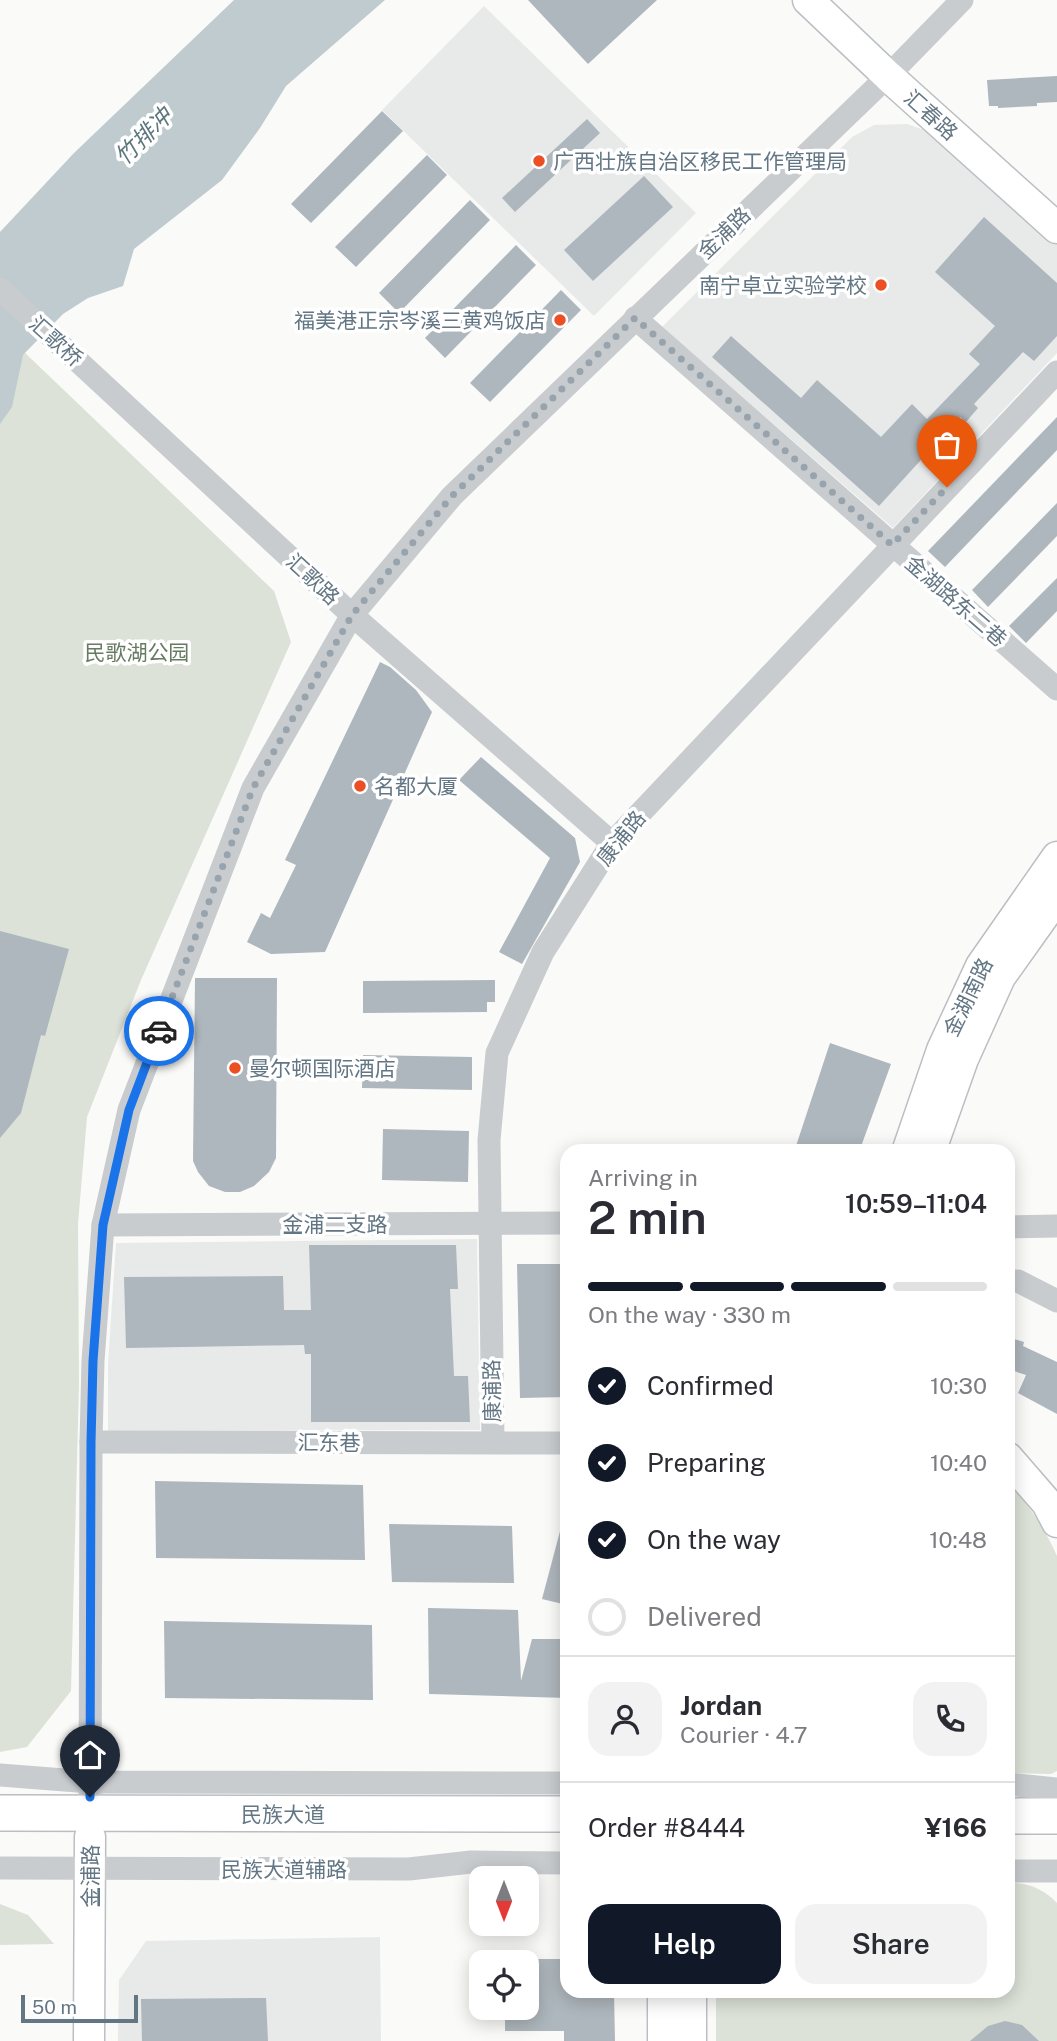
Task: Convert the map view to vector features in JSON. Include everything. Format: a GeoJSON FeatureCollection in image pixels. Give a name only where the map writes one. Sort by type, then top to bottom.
{"type":"FeatureCollection","features":[{"type":"Feature","properties":{"kind":"highway","name":"民族大道"},"geometry":{"type":"LineString","coordinates":[[0,1813],[90,1825],[560,1838]]}},
{"type":"Feature","properties":{"kind":"highway","name":"民族大道"},"geometry":{"type":"LineString","coordinates":[[0,1837],[90,1825],[560,1815]]}},
{"type":"Feature","properties":{"kind":"highway"},"geometry":{"type":"LineString","coordinates":[[1015,1816],[1057,1816]]}},
{"type":"Feature","properties":{"kind":"highway"},"geometry":{"type":"LineString","coordinates":[[1015,1839],[1057,1839]]}},
{"type":"Feature","properties":{"kind":"main road","name":"汇春路"},"geometry":{"type":"LineString","coordinates":[[808,0],[1057,204]]}},
{"type":"Feature","properties":{"kind":"main road","name":"汇春路"},"geometry":{"type":"LineString","coordinates":[[833,0],[893,69],[1057,228]]}},
{"type":"Feature","properties":{"kind":"main road","name":"金湖南路"},"geometry":{"type":"LineString","coordinates":[[910,1144],[942,1050],[981,966],[1057,857]]}},
{"type":"Feature","properties":{"kind":"main road","name":"金湖南路"},"geometry":{"type":"LineString","coordinates":[[933,1144],[963,1059],[1000,977],[1057,897]]}},
{"type":"Feature","properties":{"kind":"main road"},"geometry":{"type":"LineString","coordinates":[[1015,1460],[1038,1472],[1057,1492]]}},
{"type":"Feature","properties":{"kind":"main road"},"geometry":{"type":"LineString","coordinates":[[1015,1464],[1047,1503],[1057,1522]]}},
{"type":"Feature","properties":{"kind":"main road","name":"金浦路"},"geometry":{"type":"LineString","coordinates":[[89,2041],[90,1825]]}},
{"type":"Feature","properties":{"kind":"main road"},"geometry":{"type":"LineString","coordinates":[[663,1998],[663,2041]]}},
{"type":"Feature","properties":{"kind":"main road"},"geometry":{"type":"LineString","coordinates":[[691,1998],[691,2041]]}},
{"type":"Feature","properties":{"kind":"street","name":"金浦路"},"geometry":{"type":"LineString","coordinates":[[90,1825],[91,1442],[93,1361],[103,1225],[129,1110],[253,788],[352,615],[452,496],[962,0]]}},
{"type":"Feature","properties":{"kind":"street","name":"汇歌桥"},"geometry":{"type":"LineString","coordinates":[[0,289],[113,393]]}},
{"type":"Feature","properties":{"kind":"street","name":"金湖路东二巷"},"geometry":{"type":"LineString","coordinates":[[635,318],[1057,689]]}},
{"type":"Feature","properties":{"kind":"street","name":"康浦路"},"geometry":{"type":"LineString","coordinates":[[493,1442],[489,1140],[496,1053],[543,952],[612,843],[1057,372]]}},
{"type":"Feature","properties":{"kind":"street","name":"汇歌路"},"geometry":{"type":"LineString","coordinates":[[113,393],[352,615],[612,843]]}},
{"type":"Feature","properties":{"kind":"street","name":"金浦二支路"},"geometry":{"type":"LineString","coordinates":[[103,1225],[560,1223]]}},
{"type":"Feature","properties":{"kind":"street"},"geometry":{"type":"LineString","coordinates":[[1015,1227],[1057,1226]]}},
{"type":"Feature","properties":{"kind":"street"},"geometry":{"type":"LineString","coordinates":[[1015,1282],[1057,1301]]}},
{"type":"Feature","properties":{"kind":"street","name":"汇东巷"},"geometry":{"type":"LineString","coordinates":[[91,1442],[560,1441]]}},
{"type":"Feature","properties":{"kind":"street","name":"民族大道辅路"},"geometry":{"type":"LineString","coordinates":[[0,1774],[90,1825],[409,1869],[471,1862],[560,1863]]}},
{"type":"Feature","properties":{"kind":"street","name":"民族大道辅路"},"geometry":{"type":"LineString","coordinates":[[0,1868],[90,1825],[560,1784]]}},
{"type":"Feature","properties":{"kind":"street"},"geometry":{"type":"LineString","coordinates":[[1015,1785],[1057,1789]]}},
{"type":"Feature","properties":{"kind":"street"},"geometry":{"type":"LineString","coordinates":[[1015,1871],[1057,1871]]}},
{"type":"Feature","properties":{"kind":"shaded area","name":"广西壮族自治区移民工作管理局"},"geometry":{"type":"Polygon","coordinates":[[[484,6],[696,213],[594,316],[382,110],[484,6]]]}},
{"type":"Feature","properties":{"kind":"shaded area","name":"南宁卓立实验学校"},"geometry":{"type":"Polygon","coordinates":[[[907,124],[936,134],[1057,243],[1057,353],[893,528],[662,327],[852,137],[874,125],[907,124]]]}},
{"type":"Feature","properties":{"kind":"shaded area"},"geometry":{"type":"Polygon","coordinates":[[[477,1239],[480,1430],[108,1431],[108,1364],[116,1243],[477,1239]]]}},
{"type":"Feature","properties":{"kind":"shaded area"},"geometry":{"type":"Polygon","coordinates":[[[380,1937],[381,2041],[118,2041],[119,1980],[146,1941],[380,1937]]]}},
{"type":"Feature","properties":{"kind":"green space","name":"民歌湖公园"},"geometry":{"type":"Polygon","coordinates":[[[0,329],[274,591],[291,642],[141,980],[87,1117],[78,1224],[79,1384],[71,1691],[27,1747],[0,1752],[0,329]]]}},
{"type":"Feature","properties":{"kind":"green space"},"geometry":{"type":"Polygon","coordinates":[[[1015,1491],[1036,1517],[1057,1556],[1057,1771],[1051,1774],[1015,1773],[1015,1491]]]}},
{"type":"Feature","properties":{"kind":"green space"},"geometry":{"type":"Polygon","coordinates":[[[1015,1884],[1035,1887],[1057,1903],[1057,2041],[716,2041],[716,1998],[1015,1998],[1015,1884]]]}},
{"type":"Feature","properties":{"kind":"green space"},"geometry":{"type":"Polygon","coordinates":[[[0,1904],[28,1915],[54,1944],[0,1945],[0,1904]]]}},
{"type":"Feature","properties":{"kind":"water","name":"竹排冲"},"geometry":{"type":"Polygon","coordinates":[[[234,0],[385,0],[286,86],[260,128],[222,180],[134,249],[123,286],[88,298],[63,314],[23,355],[12,407],[0,424],[0,232],[74,153],[234,0]]]}},
{"type":"Feature","properties":{"kind":"building"},"geometry":{"type":"Polygon","coordinates":[[[528,0],[657,0],[588,64],[528,0]]]}},
{"type":"Feature","properties":{"kind":"building"},"geometry":{"type":"Polygon","coordinates":[[[1057,76],[1057,102],[1037,103],[1037,106],[989,106],[987,80],[1057,76]]]}},
{"type":"Feature","properties":{"kind":"building"},"geometry":{"type":"Polygon","coordinates":[[[382,111],[403,131],[311,223],[291,204],[382,111]]]}},
{"type":"Feature","properties":{"kind":"building"},"geometry":{"type":"Polygon","coordinates":[[[587,119],[600,133],[515,212],[502,198],[587,119]]]}},
{"type":"Feature","properties":{"kind":"building"},"geometry":{"type":"Polygon","coordinates":[[[427,155],[447,175],[356,267],[335,247],[427,155]]]}},
{"type":"Feature","properties":{"kind":"building"},"geometry":{"type":"Polygon","coordinates":[[[644,176],[673,207],[593,281],[564,250],[644,176]]]}},
{"type":"Feature","properties":{"kind":"building"},"geometry":{"type":"Polygon","coordinates":[[[470,200],[490,220],[399,313],[379,293],[470,200]]]}},
{"type":"Feature","properties":{"kind":"building"},"geometry":{"type":"Polygon","coordinates":[[[984,217],[1057,283],[1057,336],[1034,361],[1023,352],[974,404],[978,408],[966,422],[960,417],[879,506],[712,357],[731,336],[801,398],[817,380],[881,437],[912,404],[927,419],[980,364],[969,354],[995,326],[935,272],[984,217]]]}},
{"type":"Feature","properties":{"kind":"building"},"geometry":{"type":"Polygon","coordinates":[[[516,245],[536,265],[445,358],[425,338],[516,245]]]}},
{"type":"Feature","properties":{"kind":"building"},"geometry":{"type":"Polygon","coordinates":[[[561,290],[581,310],[490,402],[470,383],[561,290]]]}},
{"type":"Feature","properties":{"kind":"building"},"geometry":{"type":"Polygon","coordinates":[[[1057,417],[1057,450],[945,567],[928,551],[1057,417]]]}},
{"type":"Feature","properties":{"kind":"building"},"geometry":{"type":"Polygon","coordinates":[[[1057,503],[1057,536],[988,607],[972,590],[1057,503]]]}},
{"type":"Feature","properties":{"kind":"building"},"geometry":{"type":"Polygon","coordinates":[[[1057,578],[1057,611],[1026,643],[1009,626],[1057,578]]]}},
{"type":"Feature","properties":{"kind":"building","name":"名都大厦"},"geometry":{"type":"Polygon","coordinates":[[[380,662],[390,667],[416,690],[432,712],[325,952],[271,954],[247,942],[261,913],[270,918],[296,865],[285,860],[380,662]]]}},
{"type":"Feature","properties":{"kind":"building"},"geometry":{"type":"Polygon","coordinates":[[[481,757],[575,838],[580,862],[522,964],[499,952],[550,858],[459,780],[481,757]]]}},
{"type":"Feature","properties":{"kind":"building"},"geometry":{"type":"Polygon","coordinates":[[[0,931],[69,949],[45,1036],[41,1035],[21,1113],[0,1138],[0,931]]]}},
{"type":"Feature","properties":{"kind":"building","name":"曼尔顿国际酒店"},"geometry":{"type":"Polygon","coordinates":[[[195,978],[277,978],[276,1158],[269,1172],[254,1186],[240,1192],[225,1192],[209,1186],[193,1161],[195,978]]]}},
{"type":"Feature","properties":{"kind":"building"},"geometry":{"type":"Polygon","coordinates":[[[495,980],[495,1002],[487,1002],[487,1012],[363,1013],[363,981],[495,980]]]}},
{"type":"Feature","properties":{"kind":"building"},"geometry":{"type":"Polygon","coordinates":[[[830,1043],[891,1064],[862,1144],[797,1144],[830,1043]]]}},
{"type":"Feature","properties":{"kind":"building"},"geometry":{"type":"Polygon","coordinates":[[[363,1055],[472,1057],[472,1090],[362,1088],[363,1055]]]}},
{"type":"Feature","properties":{"kind":"building"},"geometry":{"type":"Polygon","coordinates":[[[383,1129],[469,1131],[468,1182],[382,1180],[383,1129]]]}},
{"type":"Feature","properties":{"kind":"building"},"geometry":{"type":"Polygon","coordinates":[[[309,1245],[456,1245],[458,1289],[450,1289],[454,1376],[468,1376],[470,1422],[311,1422],[311,1354],[305,1354],[304,1345],[126,1348],[124,1277],[283,1276],[284,1310],[311,1310],[309,1245]]]}},
{"type":"Feature","properties":{"kind":"building"},"geometry":{"type":"Polygon","coordinates":[[[517,1264],[560,1264],[560,1397],[520,1398],[517,1264]]]}},
{"type":"Feature","properties":{"kind":"building"},"geometry":{"type":"Polygon","coordinates":[[[1015,1339],[1024,1342],[1023,1346],[1057,1362],[1057,1414],[1018,1393],[1026,1375],[1015,1371],[1015,1339]]]}},
{"type":"Feature","properties":{"kind":"building"},"geometry":{"type":"Polygon","coordinates":[[[155,1481],[363,1485],[365,1560],[156,1558],[155,1481]]]}},
{"type":"Feature","properties":{"kind":"building"},"geometry":{"type":"Polygon","coordinates":[[[389,1524],[512,1526],[514,1583],[392,1582],[389,1524]]]}},
{"type":"Feature","properties":{"kind":"building"},"geometry":{"type":"Polygon","coordinates":[[[560,1531],[560,1603],[542,1599],[560,1531]]]}},
{"type":"Feature","properties":{"kind":"building"},"geometry":{"type":"Polygon","coordinates":[[[428,1608],[518,1610],[521,1681],[532,1639],[560,1639],[560,1698],[429,1694],[428,1608]]]}},
{"type":"Feature","properties":{"kind":"building"},"geometry":{"type":"Polygon","coordinates":[[[164,1621],[372,1625],[373,1700],[165,1698],[164,1621]]]}},
{"type":"Feature","properties":{"kind":"building"},"geometry":{"type":"Polygon","coordinates":[[[539,1959],[560,1959],[560,1998],[614,1998],[615,2041],[564,2041],[564,2031],[505,2031],[505,2020],[539,2020],[539,1959]]]}},
{"type":"Feature","properties":{"kind":"building"},"geometry":{"type":"Polygon","coordinates":[[[266,1998],[268,2041],[142,2041],[141,1999],[266,1998]]]}},
{"type":"Feature","properties":{"kind":"building"},"geometry":{"type":"Polygon","coordinates":[[[1005,2021],[1022,2025],[1039,2041],[970,2041],[988,2026],[1005,2021]]]}},
{"type":"Feature","properties":{"kind":"way so far"},"geometry":{"type":"LineString","coordinates":[[159,1031],[253,788],[352,615],[452,496],[635,318],[892,545],[947,487]]}},
{"type":"Feature","properties":{"kind":"place","name":"广西壮族自治区移民工作管理局"},"geometry":{"type":"Point","coordinates":[539,161]}},
{"type":"Feature","properties":{"kind":"place","name":"南宁卓立实验学校"},"geometry":{"type":"Point","coordinates":[881,285]}},
{"type":"Feature","properties":{"kind":"place","name":"福美港正宗岑溪三黄鸡饭店"},"geometry":{"type":"Point","coordinates":[560,320]}},
{"type":"Feature","properties":{"kind":"place","name":"名都大厦"},"geometry":{"type":"Point","coordinates":[360,786]}},
{"type":"Feature","properties":{"kind":"place","name":"曼尔顿国际酒店"},"geometry":{"type":"Point","coordinates":[235,1068]}},
{"type":"Feature","properties":{"kind":"route"},"geometry":{"type":"LineString","coordinates":[[90,1797],[91,1442],[93,1361],[103,1225],[129,1110],[159,1031]]}}]}
